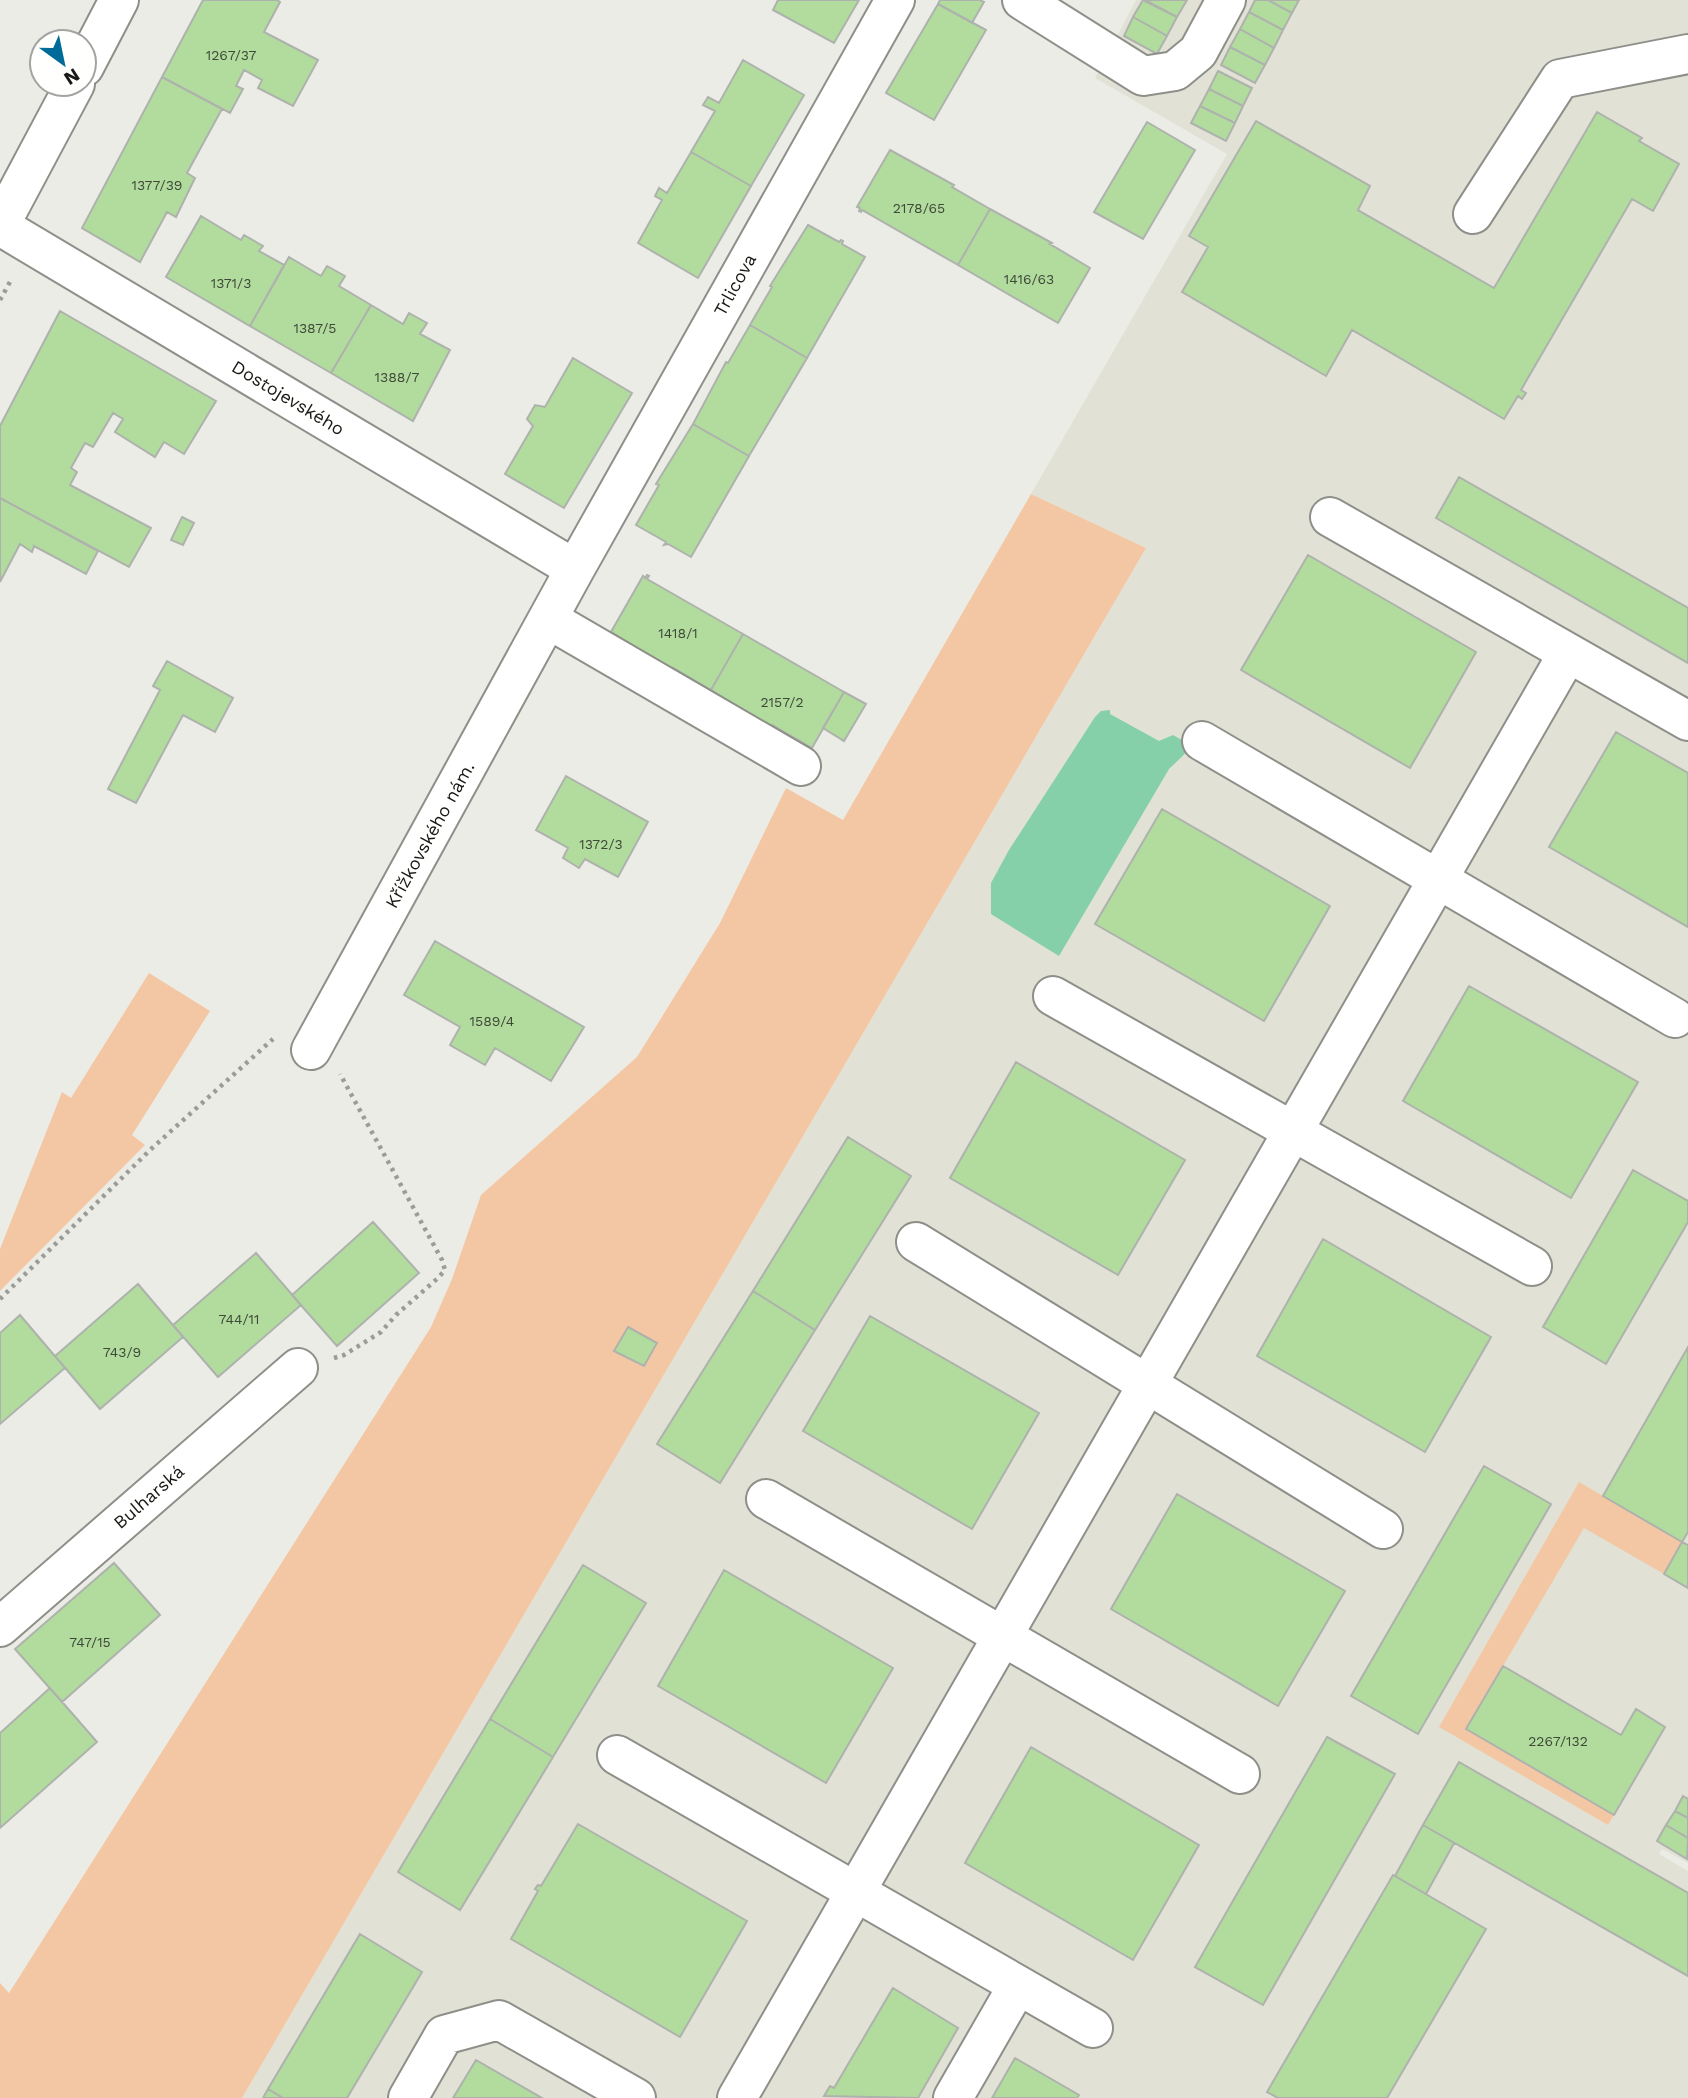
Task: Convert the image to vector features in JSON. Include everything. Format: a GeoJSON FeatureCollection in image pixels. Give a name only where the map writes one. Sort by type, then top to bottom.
{"type":"FeatureCollection","features":[{"type":"Feature","properties":{"kind":"street"},"geometry":{"type":"LineString","coordinates":[[98,41],[120,0]]}},
{"type":"Feature","properties":{"kind":"street","name":"Trlicova"},"geometry":{"type":"LineString","coordinates":[[575,569],[895,0]]}},
{"type":"Feature","properties":{"kind":"street"},"geometry":{"type":"LineString","coordinates":[[1022,0],[1143,76],[1175,71],[1198,52],[1226,0]]}},
{"type":"Feature","properties":{"kind":"street"},"geometry":{"type":"LineString","coordinates":[[1473,214],[1560,79],[1688,54]]}},
{"type":"Feature","properties":{"kind":"street"},"geometry":{"type":"LineString","coordinates":[[0,226],[11,176],[65,98]]}},
{"type":"Feature","properties":{"kind":"street","name":"Dostojevského"},"geometry":{"type":"LineString","coordinates":[[0,226],[575,569]]}},
{"type":"Feature","properties":{"kind":"street"},"geometry":{"type":"LineString","coordinates":[[1330,517],[1688,721]]}},
{"type":"Feature","properties":{"kind":"street","name":"Křížkovského nám."},"geometry":{"type":"LineString","coordinates":[[311,1050],[575,569]]}},
{"type":"Feature","properties":{"kind":"street"},"geometry":{"type":"LineString","coordinates":[[548,620],[801,765]]}},
{"type":"Feature","properties":{"kind":"street"},"geometry":{"type":"LineString","coordinates":[[737,2098],[1568,653]]}},
{"type":"Feature","properties":{"kind":"street"},"geometry":{"type":"LineString","coordinates":[[1202,741],[1675,1018]]}},
{"type":"Feature","properties":{"kind":"street"},"geometry":{"type":"LineString","coordinates":[[1053,996],[1532,1266]]}},
{"type":"Feature","properties":{"kind":"street"},"geometry":{"type":"LineString","coordinates":[[916,1242],[1383,1529]]}},
{"type":"Feature","properties":{"kind":"street","name":"Bulharská"},"geometry":{"type":"LineString","coordinates":[[0,1627],[298,1368]]}},
{"type":"Feature","properties":{"kind":"street"},"geometry":{"type":"LineString","coordinates":[[766,1499],[1240,1774]]}},
{"type":"Feature","properties":{"kind":"street"},"geometry":{"type":"LineString","coordinates":[[618,1755],[1093,2028]]}},
{"type":"Feature","properties":{"kind":"street"},"geometry":{"type":"LineString","coordinates":[[953,2098],[1018,1985]]}},
{"type":"Feature","properties":{"kind":"street"},"geometry":{"type":"LineString","coordinates":[[408,2098],[444,2035],[499,2020],[636,2098]]}},
{"type":"Feature","properties":{"kind":"path"},"geometry":{"type":"LineString","coordinates":[[0,1299],[150,1150],[278,1035],[311,1050],[329,1049],[329,1055],[442,1260],[444,1270],[381,1332],[344,1355],[298,1368]]}},
{"type":"Feature","properties":{"kind":"shaded area"},"geometry":{"type":"Polygon","coordinates":[[[1136,0],[1688,0],[1688,1545],[1682,1542],[1664,1574],[1688,1588],[1688,1863],[1662,1849],[1659,1854],[1688,1871],[1688,2098],[242,2098],[1146,548],[1031,494],[1227,154],[1095,78],[1136,0]]]}},
{"type":"Feature","properties":{"kind":"shaded area"},"geometry":{"type":"Polygon","coordinates":[[[1031,494],[1146,548],[242,2098],[0,2098],[0,1983],[9,1993],[431,1327],[452,1279],[481,1195],[637,1057],[720,923],[786,788],[843,820],[1031,494]]]}},
{"type":"Feature","properties":{"kind":"shaded area"},"geometry":{"type":"Polygon","coordinates":[[[1110,710],[1110,714],[1159,741],[1173,735],[1193,746],[1169,769],[1059,956],[991,914],[991,883],[1009,850],[1095,717],[1101,711],[1110,710]]]}},
{"type":"Feature","properties":{"kind":"shaded area"},"geometry":{"type":"Polygon","coordinates":[[[149,973],[210,1011],[132,1135],[145,1145],[0,1291],[0,1249],[62,1092],[71,1098],[149,973]]]}},
{"type":"Feature","properties":{"kind":"shaded area"},"geometry":{"type":"Polygon","coordinates":[[[1579,1482],[1682,1542],[1664,1574],[1584,1528],[1466,1729],[1614,1815],[1608,1825],[1439,1727],[1579,1482]]]}},
{"type":"Feature","properties":{"kind":"building"},"geometry":{"type":"Polygon","coordinates":[[[203,0],[280,2],[264,32],[318,60],[293,106],[258,88],[262,80],[244,70],[236,86],[243,89],[230,113],[162,77],[203,0]]]}},
{"type":"Feature","properties":{"kind":"building"},"geometry":{"type":"Polygon","coordinates":[[[778,0],[859,0],[834,43],[773,10],[778,0]]]}},
{"type":"Feature","properties":{"kind":"building"},"geometry":{"type":"Polygon","coordinates":[[[940,0],[984,2],[972,23],[938,4],[940,0]]]}},
{"type":"Feature","properties":{"kind":"building"},"geometry":{"type":"Polygon","coordinates":[[[1143,0],[1177,17],[1167,36],[1133,17],[1143,0]]]}},
{"type":"Feature","properties":{"kind":"building"},"geometry":{"type":"Polygon","coordinates":[[[1145,0],[1187,0],[1177,17],[1145,0]]]}},
{"type":"Feature","properties":{"kind":"building"},"geometry":{"type":"Polygon","coordinates":[[[1255,0],[1268,0],[1292,13],[1283,30],[1249,12],[1255,0]]]}},
{"type":"Feature","properties":{"kind":"building"},"geometry":{"type":"Polygon","coordinates":[[[1268,0],[1299,0],[1292,13],[1268,0]]]}},
{"type":"Feature","properties":{"kind":"building"},"geometry":{"type":"Polygon","coordinates":[[[938,4],[986,30],[934,120],[886,93],[938,4]]]}},
{"type":"Feature","properties":{"kind":"building"},"geometry":{"type":"Polygon","coordinates":[[[1249,12],[1283,30],[1274,48],[1240,29],[1249,12]]]}},
{"type":"Feature","properties":{"kind":"building"},"geometry":{"type":"Polygon","coordinates":[[[1133,17],[1167,36],[1157,54],[1124,36],[1133,17]]]}},
{"type":"Feature","properties":{"kind":"building"},"geometry":{"type":"Polygon","coordinates":[[[1240,29],[1274,48],[1265,65],[1230,47],[1240,29]]]}},
{"type":"Feature","properties":{"kind":"building"},"geometry":{"type":"Polygon","coordinates":[[[1230,47],[1265,65],[1255,83],[1221,65],[1230,47]]]}},
{"type":"Feature","properties":{"kind":"building"},"geometry":{"type":"Polygon","coordinates":[[[743,60],[804,95],[751,186],[691,152],[715,111],[703,105],[708,97],[719,103],[743,60]]]}},
{"type":"Feature","properties":{"kind":"building"},"geometry":{"type":"Polygon","coordinates":[[[1218,71],[1252,88],[1243,106],[1209,89],[1218,71]]]}},
{"type":"Feature","properties":{"kind":"building"},"geometry":{"type":"Polygon","coordinates":[[[162,77],[222,109],[187,173],[195,178],[176,217],[167,212],[140,262],[82,228],[162,77]]]}},
{"type":"Feature","properties":{"kind":"building"},"geometry":{"type":"Polygon","coordinates":[[[1209,89],[1243,106],[1235,123],[1200,106],[1209,89]]]}},
{"type":"Feature","properties":{"kind":"building"},"geometry":{"type":"Polygon","coordinates":[[[1200,106],[1235,123],[1226,141],[1191,123],[1200,106]]]}},
{"type":"Feature","properties":{"kind":"building"},"geometry":{"type":"Polygon","coordinates":[[[1597,112],[1642,138],[1639,141],[1679,164],[1653,211],[1632,199],[1521,390],[1526,393],[1522,399],[1518,396],[1504,419],[1352,330],[1326,376],[1182,292],[1208,247],[1189,236],[1256,121],[1370,186],[1358,210],[1494,288],[1597,112]]]}},
{"type":"Feature","properties":{"kind":"building"},"geometry":{"type":"Polygon","coordinates":[[[1147,122],[1195,150],[1143,239],[1094,212],[1147,122]]]}},
{"type":"Feature","properties":{"kind":"building"},"geometry":{"type":"Polygon","coordinates":[[[890,150],[954,185],[952,187],[990,209],[958,265],[862,210],[859,211],[860,208],[857,207],[890,150]]]}},
{"type":"Feature","properties":{"kind":"building"},"geometry":{"type":"Polygon","coordinates":[[[691,152],[751,186],[698,278],[638,243],[662,200],[655,196],[659,188],[667,193],[691,152]]]}},
{"type":"Feature","properties":{"kind":"building"},"geometry":{"type":"Polygon","coordinates":[[[990,209],[1052,243],[1050,244],[1090,268],[1058,323],[958,265],[990,209]]]}},
{"type":"Feature","properties":{"kind":"building"},"geometry":{"type":"Polygon","coordinates":[[[201,216],[241,240],[244,235],[263,246],[259,251],[284,265],[250,326],[166,277],[201,216]]]}},
{"type":"Feature","properties":{"kind":"building"},"geometry":{"type":"Polygon","coordinates":[[[808,225],[839,242],[843,241],[842,244],[865,257],[807,358],[750,325],[772,287],[770,286],[808,225]]]}},
{"type":"Feature","properties":{"kind":"building"},"geometry":{"type":"Polygon","coordinates":[[[289,257],[321,276],[327,266],[345,276],[339,286],[371,305],[331,373],[250,326],[289,257]]]}},
{"type":"Feature","properties":{"kind":"building"},"geometry":{"type":"Polygon","coordinates":[[[371,305],[403,324],[409,313],[427,323],[420,334],[450,350],[413,421],[331,373],[371,305]]]}},
{"type":"Feature","properties":{"kind":"building"},"geometry":{"type":"Polygon","coordinates":[[[60,311],[216,401],[184,454],[164,442],[155,457],[115,432],[123,419],[113,413],[93,447],[85,443],[71,468],[77,472],[70,485],[151,528],[129,567],[0,498],[0,426],[60,311]]]}},
{"type":"Feature","properties":{"kind":"building"},"geometry":{"type":"Polygon","coordinates":[[[750,325],[807,358],[749,456],[693,424],[726,362],[728,363],[750,325]]]}},
{"type":"Feature","properties":{"kind":"building"},"geometry":{"type":"Polygon","coordinates":[[[573,358],[632,393],[564,508],[505,474],[533,426],[527,419],[535,405],[545,407],[573,358]]]}},
{"type":"Feature","properties":{"kind":"building"},"geometry":{"type":"Polygon","coordinates":[[[693,424],[749,456],[691,557],[668,544],[664,545],[666,542],[636,525],[659,485],[656,484],[693,424]]]}},
{"type":"Feature","properties":{"kind":"building"},"geometry":{"type":"Polygon","coordinates":[[[1459,477],[1688,608],[1688,663],[1436,518],[1459,477]]]}},
{"type":"Feature","properties":{"kind":"building"},"geometry":{"type":"Polygon","coordinates":[[[0,498],[98,551],[86,574],[34,546],[32,552],[20,544],[0,582],[0,498]]]}},
{"type":"Feature","properties":{"kind":"building"},"geometry":{"type":"Polygon","coordinates":[[[182,517],[194,523],[183,545],[171,540],[182,517]]]}},
{"type":"Feature","properties":{"kind":"building"},"geometry":{"type":"Polygon","coordinates":[[[1308,555],[1476,652],[1410,768],[1241,670],[1308,555]]]}},
{"type":"Feature","properties":{"kind":"building"},"geometry":{"type":"Polygon","coordinates":[[[647,575],[647,579],[743,634],[711,690],[673,668],[672,670],[611,632],[643,576],[645,578],[647,575]]]}},
{"type":"Feature","properties":{"kind":"building"},"geometry":{"type":"Polygon","coordinates":[[[743,634],[844,692],[812,748],[772,725],[771,727],[711,690],[743,634]]]}},
{"type":"Feature","properties":{"kind":"building"},"geometry":{"type":"Polygon","coordinates":[[[167,661],[233,698],[215,732],[183,715],[136,803],[108,789],[160,690],[153,686],[167,661]]]}},
{"type":"Feature","properties":{"kind":"building"},"geometry":{"type":"Polygon","coordinates":[[[844,692],[866,704],[844,741],[823,728],[844,692]]]}},
{"type":"Feature","properties":{"kind":"building"},"geometry":{"type":"Polygon","coordinates":[[[1616,732],[1688,773],[1688,927],[1549,847],[1616,732]]]}},
{"type":"Feature","properties":{"kind":"building"},"geometry":{"type":"Polygon","coordinates":[[[566,776],[648,822],[618,877],[585,859],[579,868],[563,858],[568,848],[536,830],[566,776]]]}},
{"type":"Feature","properties":{"kind":"building"},"geometry":{"type":"Polygon","coordinates":[[[1162,809],[1330,906],[1264,1021],[1095,924],[1162,809]]]}},
{"type":"Feature","properties":{"kind":"building"},"geometry":{"type":"Polygon","coordinates":[[[435,941],[584,1027],[551,1081],[495,1048],[485,1065],[450,1045],[460,1027],[404,995],[435,941]]]}},
{"type":"Feature","properties":{"kind":"building"},"geometry":{"type":"Polygon","coordinates":[[[1469,986],[1638,1082],[1571,1198],[1403,1101],[1469,986]]]}},
{"type":"Feature","properties":{"kind":"building"},"geometry":{"type":"Polygon","coordinates":[[[1016,1062],[1185,1160],[1118,1275],[950,1178],[1016,1062]]]}},
{"type":"Feature","properties":{"kind":"building"},"geometry":{"type":"Polygon","coordinates":[[[848,1137],[911,1176],[815,1330],[753,1291],[848,1137]]]}},
{"type":"Feature","properties":{"kind":"building"},"geometry":{"type":"Polygon","coordinates":[[[1633,1170],[1688,1201],[1688,1222],[1606,1364],[1543,1327],[1633,1170]]]}},
{"type":"Feature","properties":{"kind":"building"},"geometry":{"type":"Polygon","coordinates":[[[373,1222],[419,1273],[337,1346],[292,1295],[373,1222]]]}},
{"type":"Feature","properties":{"kind":"building"},"geometry":{"type":"Polygon","coordinates":[[[1323,1239],[1491,1337],[1425,1452],[1257,1356],[1323,1239]]]}},
{"type":"Feature","properties":{"kind":"building"},"geometry":{"type":"Polygon","coordinates":[[[256,1253],[301,1305],[218,1377],[173,1325],[256,1253]]]}},
{"type":"Feature","properties":{"kind":"building"},"geometry":{"type":"Polygon","coordinates":[[[138,1284],[183,1337],[100,1409],[55,1356],[138,1284]]]}},
{"type":"Feature","properties":{"kind":"building"},"geometry":{"type":"Polygon","coordinates":[[[753,1291],[815,1330],[720,1483],[657,1444],[753,1291]]]}},
{"type":"Feature","properties":{"kind":"building"},"geometry":{"type":"Polygon","coordinates":[[[20,1315],[65,1368],[0,1424],[0,1333],[20,1315]]]}},
{"type":"Feature","properties":{"kind":"building"},"geometry":{"type":"Polygon","coordinates":[[[870,1316],[1039,1413],[972,1529],[803,1431],[870,1316]]]}},
{"type":"Feature","properties":{"kind":"building"},"geometry":{"type":"Polygon","coordinates":[[[628,1327],[657,1343],[644,1366],[614,1351],[628,1327]]]}},
{"type":"Feature","properties":{"kind":"building"},"geometry":{"type":"Polygon","coordinates":[[[1688,1347],[1688,1532],[1682,1542],[1603,1496],[1688,1347]]]}},
{"type":"Feature","properties":{"kind":"building"},"geometry":{"type":"Polygon","coordinates":[[[1484,1466],[1551,1504],[1418,1734],[1351,1696],[1484,1466]]]}},
{"type":"Feature","properties":{"kind":"building"},"geometry":{"type":"Polygon","coordinates":[[[1177,1494],[1345,1591],[1278,1706],[1111,1609],[1177,1494]]]}},
{"type":"Feature","properties":{"kind":"building"},"geometry":{"type":"Polygon","coordinates":[[[1682,1542],[1688,1545],[1688,1588],[1664,1574],[1682,1542]]]}},
{"type":"Feature","properties":{"kind":"building"},"geometry":{"type":"Polygon","coordinates":[[[114,1563],[160,1615],[62,1702],[15,1649],[114,1563]]]}},
{"type":"Feature","properties":{"kind":"building"},"geometry":{"type":"Polygon","coordinates":[[[583,1565],[646,1603],[553,1757],[490,1719],[583,1565]]]}},
{"type":"Feature","properties":{"kind":"building"},"geometry":{"type":"Polygon","coordinates":[[[724,1570],[893,1668],[826,1783],[658,1686],[724,1570]]]}},
{"type":"Feature","properties":{"kind":"building"},"geometry":{"type":"Polygon","coordinates":[[[1503,1666],[1621,1735],[1636,1709],[1665,1727],[1614,1815],[1466,1729],[1503,1666]]]}},
{"type":"Feature","properties":{"kind":"building"},"geometry":{"type":"Polygon","coordinates":[[[50,1688],[97,1742],[0,1828],[0,1733],[50,1688]]]}},
{"type":"Feature","properties":{"kind":"building"},"geometry":{"type":"Polygon","coordinates":[[[490,1719],[553,1757],[460,1910],[398,1872],[490,1719]]]}},
{"type":"Feature","properties":{"kind":"building"},"geometry":{"type":"Polygon","coordinates":[[[1327,1737],[1395,1774],[1263,2005],[1195,1967],[1327,1737]]]}},
{"type":"Feature","properties":{"kind":"building"},"geometry":{"type":"Polygon","coordinates":[[[1031,1747],[1199,1845],[1133,1960],[965,1863],[1031,1747]]]}},
{"type":"Feature","properties":{"kind":"building"},"geometry":{"type":"Polygon","coordinates":[[[1459,1762],[1688,1893],[1688,1976],[1423,1825],[1459,1762]]]}},
{"type":"Feature","properties":{"kind":"building"},"geometry":{"type":"Polygon","coordinates":[[[1683,1796],[1688,1799],[1688,1818],[1675,1811],[1683,1796]]]}},
{"type":"Feature","properties":{"kind":"building"},"geometry":{"type":"Polygon","coordinates":[[[1675,1811],[1688,1818],[1688,1838],[1666,1825],[1675,1811]]]}},
{"type":"Feature","properties":{"kind":"building"},"geometry":{"type":"Polygon","coordinates":[[[578,1824],[747,1921],[680,2037],[511,1939],[538,1891],[535,1889],[538,1885],[541,1886],[578,1824]]]}},
{"type":"Feature","properties":{"kind":"building"},"geometry":{"type":"Polygon","coordinates":[[[1423,1825],[1454,1843],[1426,1894],[1395,1876],[1423,1825]]]}},
{"type":"Feature","properties":{"kind":"building"},"geometry":{"type":"Polygon","coordinates":[[[1666,1825],[1688,1838],[1687,1859],[1657,1841],[1666,1825]]]}},
{"type":"Feature","properties":{"kind":"building"},"geometry":{"type":"Polygon","coordinates":[[[1393,1875],[1486,1929],[1387,2098],[1278,2098],[1267,2092],[1393,1875]]]}},
{"type":"Feature","properties":{"kind":"building"},"geometry":{"type":"Polygon","coordinates":[[[360,1934],[422,1972],[347,2098],[283,2098],[268,2089],[360,1934]]]}},
{"type":"Feature","properties":{"kind":"building"},"geometry":{"type":"Polygon","coordinates":[[[893,1988],[958,2028],[918,2098],[824,2096],[830,2086],[834,2088],[893,1988]]]}},
{"type":"Feature","properties":{"kind":"building"},"geometry":{"type":"Polygon","coordinates":[[[1015,2058],[1079,2095],[1077,2098],[992,2098],[1015,2058]]]}},
{"type":"Feature","properties":{"kind":"building"},"geometry":{"type":"Polygon","coordinates":[[[476,2060],[542,2098],[453,2098],[476,2060]]]}},
{"type":"Feature","properties":{"kind":"building"},"geometry":{"type":"Polygon","coordinates":[[[268,2089],[283,2098],[263,2098],[268,2089]]]}}]}
